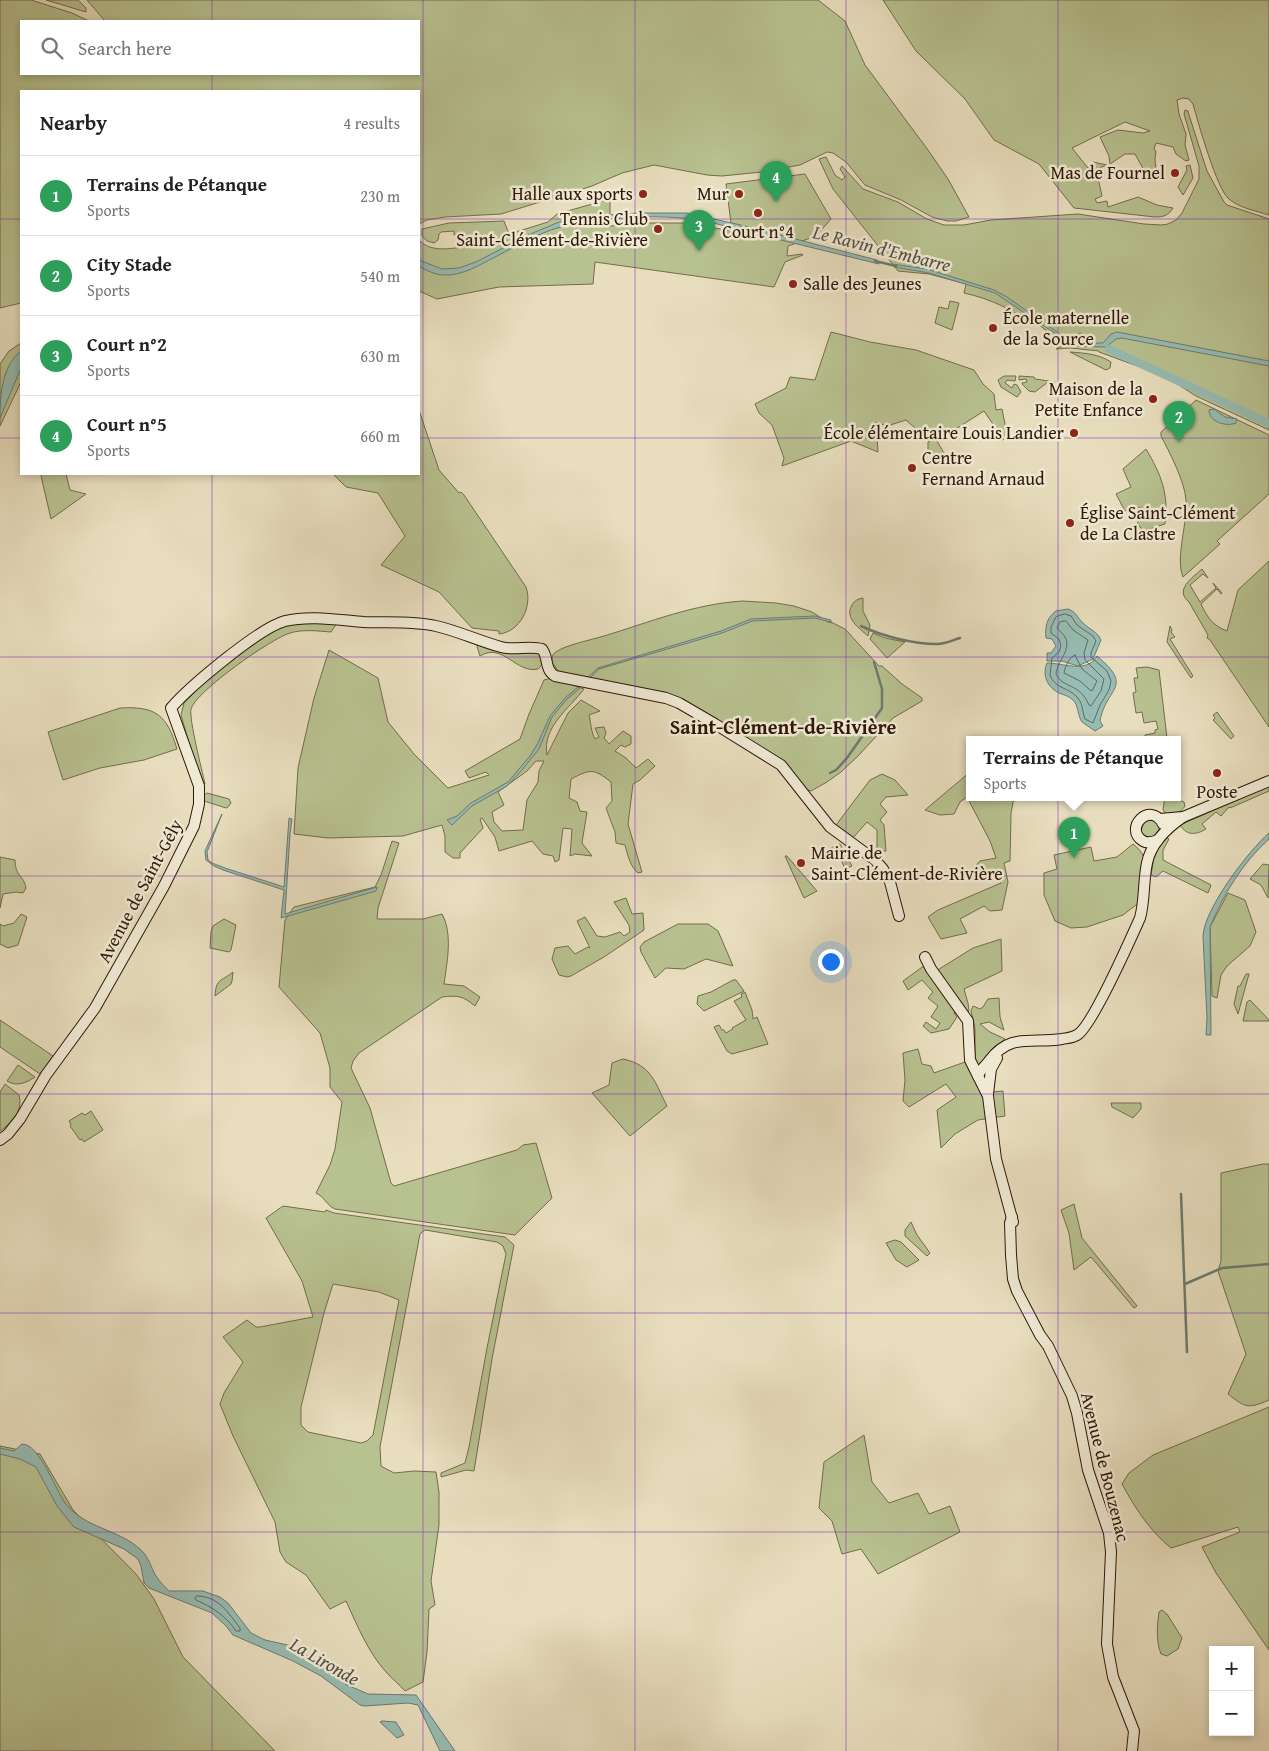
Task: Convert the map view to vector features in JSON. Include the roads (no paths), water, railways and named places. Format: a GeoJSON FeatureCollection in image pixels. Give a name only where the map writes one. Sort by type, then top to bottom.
{"type":"FeatureCollection","features":[{"type":"Feature","properties":{"kind":"street","name":"Avenue de Saint-Gély"},"geometry":{"type":"LineString","coordinates":[[0,1140],[8,1134],[20,1119],[46,1075],[95,1008],[164,886],[194,826],[199,804],[199,786],[171,708],[182,696],[259,635],[278,624],[296,619],[428,625],[452,630],[506,648],[539,648],[545,652],[550,672],[566,679],[666,698],[678,703],[776,760],[786,770],[830,827],[875,860],[886,874],[893,891],[899,916]]}},
{"type":"Feature","properties":{"kind":"street"},"geometry":{"type":"LineString","coordinates":[[1144,841],[1152,842],[1183,818],[1267,781]]}},
{"type":"Feature","properties":{"kind":"street"},"geometry":{"type":"LineString","coordinates":[[988,1096],[981,1071],[1004,1046],[1012,1043],[1058,1040],[1079,1034],[1090,1018],[1112,977],[1140,918],[1148,860],[1144,841],[1137,834],[1136,827],[1138,822],[1143,816],[1149,815],[1160,819],[1183,818]]}},
{"type":"Feature","properties":{"kind":"street"},"geometry":{"type":"LineString","coordinates":[[1148,860],[1161,836],[1164,826],[1160,819]]}},
{"type":"Feature","properties":{"kind":"street","name":"Avenue de Bouzenac"},"geometry":{"type":"LineString","coordinates":[[925,957],[931,969],[968,1021],[970,1060],[981,1071],[988,1096],[996,1159],[1012,1217],[1010,1228],[1013,1279],[1024,1306],[1046,1342],[1075,1404],[1088,1470],[1109,1533],[1111,1566],[1107,1644],[1113,1677],[1134,1731],[1132,1751]]}},
{"type":"Feature","properties":{"kind":"water"},"geometry":{"type":"Polygon","coordinates":[[[638,213],[686,213],[741,225],[741,230],[711,222],[667,217],[611,219],[570,225],[542,233],[478,266],[458,274],[437,274],[420,267],[420,260],[442,269],[459,268],[476,262],[528,235],[559,222],[593,216],[638,213]]]}},
{"type":"Feature","properties":{"kind":"water"},"geometry":{"type":"Polygon","coordinates":[[[745,226],[877,260],[879,264],[744,231],[745,226]]]}},
{"type":"Feature","properties":{"kind":"water"},"geometry":{"type":"Polygon","coordinates":[[[892,264],[927,269],[994,290],[1057,332],[1069,344],[1103,343],[1111,334],[1117,332],[1269,361],[1269,366],[1122,338],[1116,339],[1106,347],[1066,346],[1059,336],[995,293],[929,273],[894,267],[892,264]]]}},
{"type":"Feature","properties":{"kind":"water"},"geometry":{"type":"Polygon","coordinates":[[[20,352],[20,370],[0,418],[3,382],[15,357],[20,352]]]}},
{"type":"Feature","properties":{"kind":"water"},"geometry":{"type":"Polygon","coordinates":[[[1214,409],[1225,417],[1237,419],[1236,423],[1219,423],[1210,414],[1209,410],[1214,409]]]}},
{"type":"Feature","properties":{"kind":"water"},"geometry":{"type":"Polygon","coordinates":[[[1068,609],[1076,614],[1101,640],[1093,659],[1078,666],[1062,661],[1047,661],[1047,653],[1051,653],[1056,646],[1052,639],[1046,638],[1048,620],[1056,611],[1068,609]]]}},
{"type":"Feature","properties":{"kind":"water"},"geometry":{"type":"Polygon","coordinates":[[[815,616],[831,620],[831,622],[815,618],[752,621],[722,633],[599,669],[589,679],[587,678],[598,668],[721,631],[751,619],[815,616]]]}},
{"type":"Feature","properties":{"kind":"water"},"geometry":{"type":"Polygon","coordinates":[[[1097,656],[1114,675],[1116,682],[1115,688],[1103,710],[1100,721],[1103,726],[1095,731],[1082,722],[1073,700],[1051,687],[1045,672],[1047,663],[1081,666],[1087,665],[1097,656]]]}},
{"type":"Feature","properties":{"kind":"water"},"geometry":{"type":"Polygon","coordinates":[[[578,687],[580,688],[566,700],[552,717],[539,749],[522,770],[507,786],[472,806],[452,825],[447,820],[457,816],[471,803],[508,782],[530,756],[550,716],[565,698],[578,687]]]}},
{"type":"Feature","properties":{"kind":"water"},"geometry":{"type":"Polygon","coordinates":[[[222,814],[207,852],[208,860],[225,868],[284,887],[289,818],[292,819],[285,914],[377,887],[376,891],[281,918],[284,890],[223,870],[206,860],[205,851],[222,814]]]}},
{"type":"Feature","properties":{"kind":"water"},"geometry":{"type":"Polygon","coordinates":[[[1269,833],[1269,839],[1251,858],[1235,880],[1221,903],[1210,927],[1211,1035],[1206,1035],[1207,1018],[1203,936],[1205,925],[1219,896],[1229,881],[1250,852],[1269,833]]]}},
{"type":"Feature","properties":{"kind":"water"},"geometry":{"type":"Polygon","coordinates":[[[22,1444],[29,1446],[35,1451],[66,1504],[74,1512],[83,1519],[123,1537],[141,1550],[148,1559],[156,1576],[169,1591],[203,1591],[220,1597],[228,1603],[251,1633],[265,1640],[292,1646],[311,1658],[327,1663],[340,1670],[345,1684],[368,1694],[416,1695],[455,1751],[440,1751],[418,1705],[408,1703],[360,1705],[321,1676],[293,1661],[233,1635],[212,1613],[149,1588],[144,1583],[138,1559],[124,1549],[74,1527],[57,1506],[36,1467],[20,1459],[0,1454],[0,1448],[14,1451],[22,1444]]]}},
{"type":"Feature","properties":{"kind":"water"},"geometry":{"type":"Polygon","coordinates":[[[380,1722],[396,1722],[404,1735],[397,1738],[380,1722]]]}},
{"type":"Feature","properties":{"kind":"waterway","name":"Le Ravin d'Embarre"},"geometry":{"type":"LineString","coordinates":[[875,261],[896,266]]}},
{"type":"Feature","properties":{"kind":"waterway"},"geometry":{"type":"LineString","coordinates":[[1109,349],[1269,423]]}},
{"type":"Feature","properties":{"kind":"waterway"},"geometry":{"type":"LineString","coordinates":[[861,626],[888,636],[918,643],[940,644],[960,638]]}},
{"type":"Feature","properties":{"kind":"waterway"},"geometry":{"type":"LineString","coordinates":[[830,773],[836,770],[847,758],[882,708],[882,689],[874,662]]}},
{"type":"Feature","properties":{"kind":"waterway"},"geometry":{"type":"LineString","coordinates":[[1181,1194],[1187,1352]]}},
{"type":"Feature","properties":{"kind":"waterway"},"geometry":{"type":"LineString","coordinates":[[1185,1284],[1222,1268],[1269,1264]]}},
{"type":"Feature","properties":{"kind":"place","name":"Mas de Fournel"},"geometry":{"type":"Point","coordinates":[1175,173]}},
{"type":"Feature","properties":{"kind":"place","name":"Halle aux sports"},"geometry":{"type":"Point","coordinates":[643,194]}},
{"type":"Feature","properties":{"kind":"place","name":"Mur"},"geometry":{"type":"Point","coordinates":[739,194]}},
{"type":"Feature","properties":{"kind":"place","name":"Court n°5"},"geometry":{"type":"Point","coordinates":[776,202]}},
{"type":"Feature","properties":{"kind":"place","name":"Court n°4"},"geometry":{"type":"Point","coordinates":[758,213]}},
{"type":"Feature","properties":{"kind":"place","name":"Tennis Club Saint-Clément-de-Rivière"},"geometry":{"type":"Point","coordinates":[658,229]}},
{"type":"Feature","properties":{"kind":"place","name":"Court n°2"},"geometry":{"type":"Point","coordinates":[699,251]}},
{"type":"Feature","properties":{"kind":"place","name":"Salle des Jeunes"},"geometry":{"type":"Point","coordinates":[793,284]}},
{"type":"Feature","properties":{"kind":"place","name":"École maternelle de la Source"},"geometry":{"type":"Point","coordinates":[993,328]}},
{"type":"Feature","properties":{"kind":"place","name":"Maison de la Petite Enfance"},"geometry":{"type":"Point","coordinates":[1153,399]}},
{"type":"Feature","properties":{"kind":"place","name":"École élémentaire Louis Landier"},"geometry":{"type":"Point","coordinates":[1074,433]}},
{"type":"Feature","properties":{"kind":"place","name":"City Stade"},"geometry":{"type":"Point","coordinates":[1179,442]}},
{"type":"Feature","properties":{"kind":"place","name":"Centre Fernand Arnaud"},"geometry":{"type":"Point","coordinates":[912,468]}},
{"type":"Feature","properties":{"kind":"place","name":"Église Saint-Clément de La Clastre"},"geometry":{"type":"Point","coordinates":[1070,523]}},
{"type":"Feature","properties":{"kind":"place","name":"Poste"},"geometry":{"type":"Point","coordinates":[1217,773]}},
{"type":"Feature","properties":{"kind":"place","name":"Terrains de Pétanque"},"geometry":{"type":"Point","coordinates":[1074,858]}},
{"type":"Feature","properties":{"kind":"place","name":"Mairie de Saint-Clément-de-Rivière"},"geometry":{"type":"Point","coordinates":[801,863]}},
{"type":"Feature","properties":{"kind":"district","name":"Saint-Clément-de-Rivière"},"geometry":{"type":"Point","coordinates":[783,727]}},
{"type":"Feature","properties":{"kind":"water label","name":"La Lironde"},"geometry":{"type":"Point","coordinates":[325,1661]}}]}
